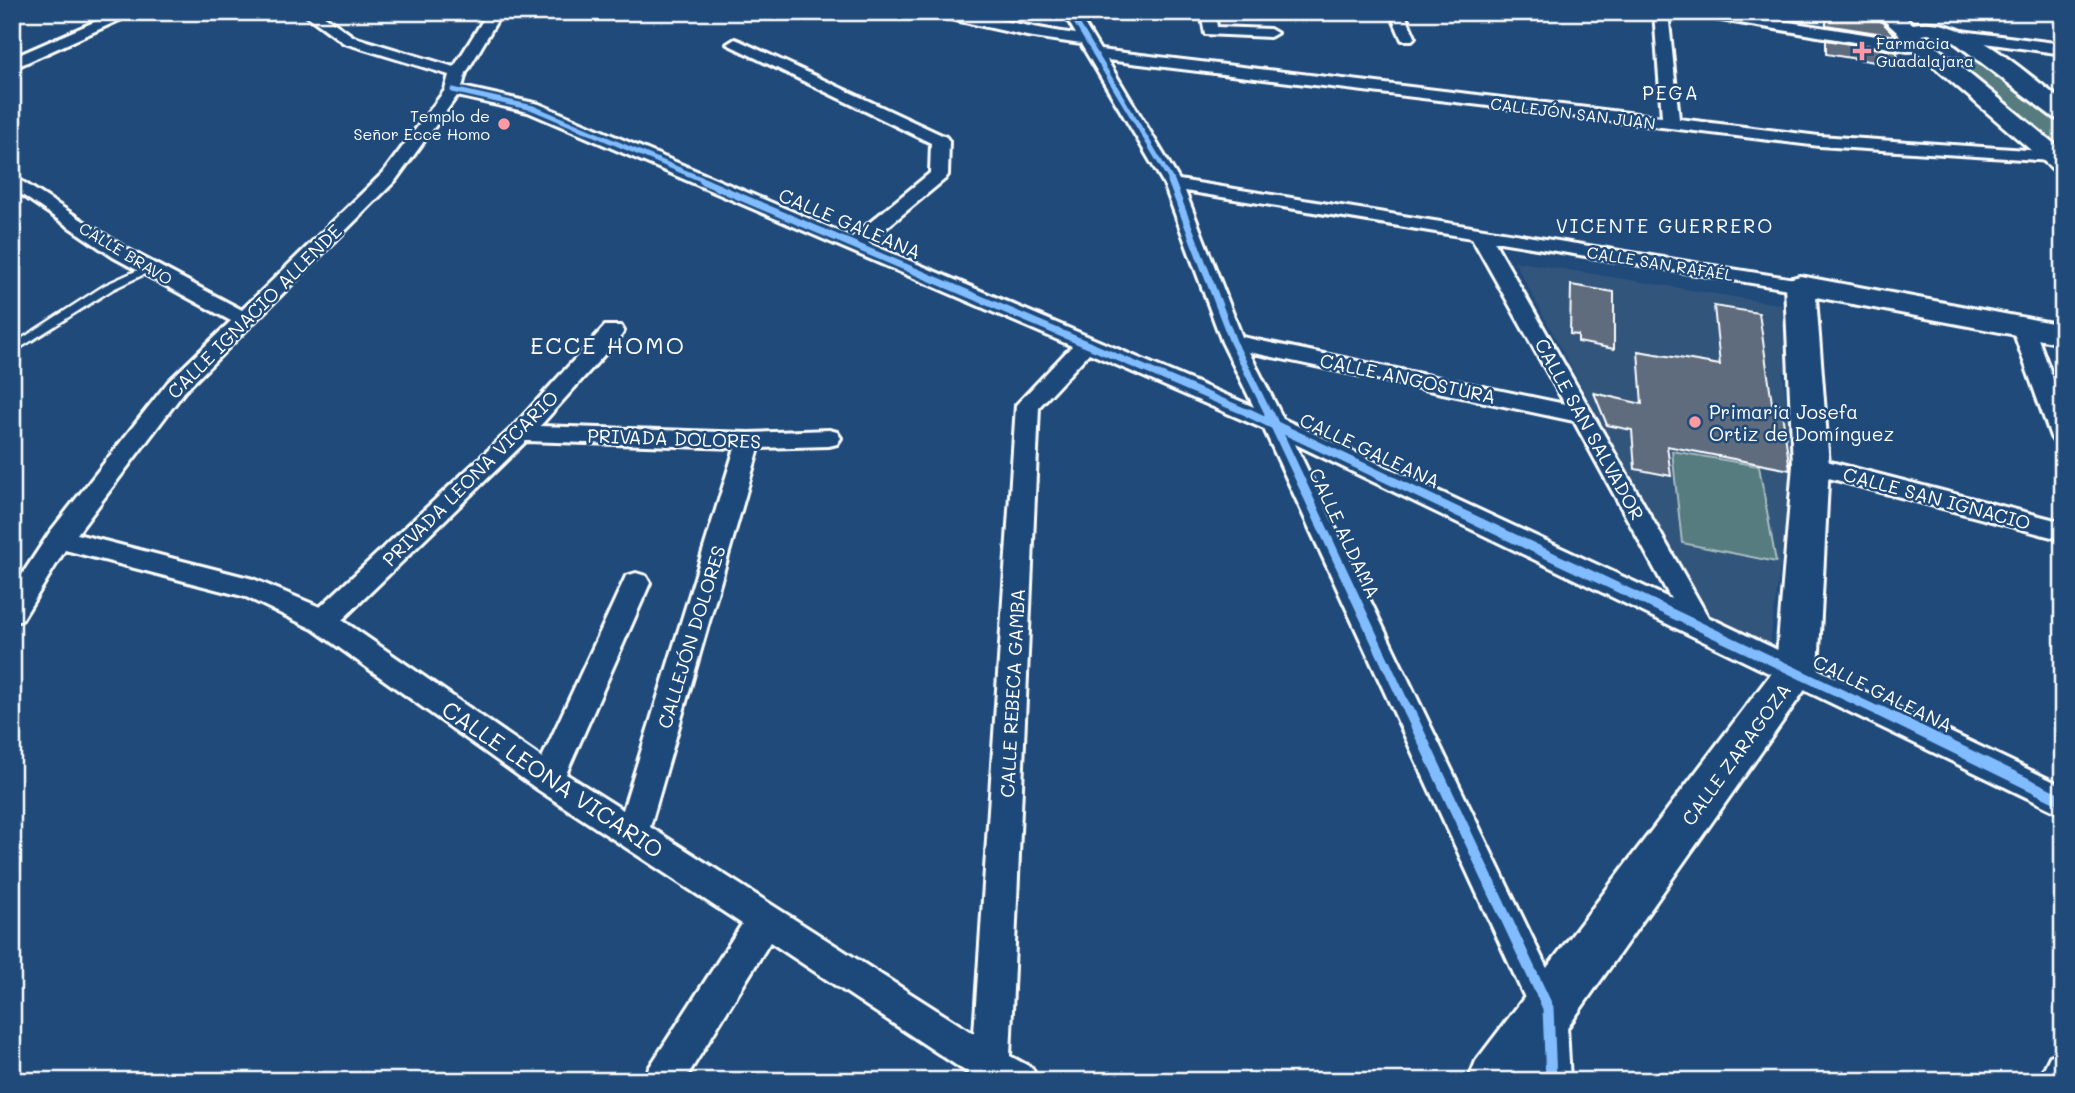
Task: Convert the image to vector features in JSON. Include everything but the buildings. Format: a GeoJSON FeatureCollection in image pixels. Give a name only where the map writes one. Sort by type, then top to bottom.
{"type":"FeatureCollection","features":[{"type":"Feature","properties":{"kind":"street"},"geometry":{"type":"LineString","coordinates":[[12,64],[130,12]]}},
{"type":"Feature","properties":{"kind":"street","name":"CALLE GALEANA"},"geometry":{"type":"LineString","coordinates":[[309,12],[349,40],[455,82],[533,108],[1274,424],[1797,671],[2063,801]]}},
{"type":"Feature","properties":{"kind":"street","name":"CALLE IGNACIO ALLENDE"},"geometry":{"type":"LineString","coordinates":[[12,613],[59,539],[176,387],[389,177],[455,82],[495,12]]}},
{"type":"Feature","properties":{"kind":"street","name":"CALLEJÓN SAN JUAN"},"geometry":{"type":"LineString","coordinates":[[938,12],[1091,47],[1671,125],[1819,141],[2057,160]]}},
{"type":"Feature","properties":{"kind":"street","name":"CALLE ALDAMA"},"geometry":{"type":"LineString","coordinates":[[1070,12],[1173,184],[1233,342],[1548,1008],[1551,1081]]}},
{"type":"Feature","properties":{"kind":"street"},"geometry":{"type":"LineString","coordinates":[[1208,12],[1210,31],[1270,33]]}},
{"type":"Feature","properties":{"kind":"street"},"geometry":{"type":"LineString","coordinates":[[1397,12],[1408,37]]}},
{"type":"Feature","properties":{"kind":"street"},"geometry":{"type":"LineString","coordinates":[[1661,12],[1671,125]]}},
{"type":"Feature","properties":{"kind":"street"},"geometry":{"type":"LineString","coordinates":[[1696,12],[1908,46],[1916,38]]}},
{"type":"Feature","properties":{"kind":"street"},"geometry":{"type":"LineString","coordinates":[[1885,12],[2057,160]]}},
{"type":"Feature","properties":{"kind":"street"},"geometry":{"type":"LineString","coordinates":[[1927,12],[2063,113]]}},
{"type":"Feature","properties":{"kind":"street"},"geometry":{"type":"LineString","coordinates":[[1916,38],[1954,50],[1966,48],[1962,37]]}},
{"type":"Feature","properties":{"kind":"street"},"geometry":{"type":"LineString","coordinates":[[1962,37],[2063,49]]}},
{"type":"Feature","properties":{"kind":"street"},"geometry":{"type":"LineString","coordinates":[[735,44],[940,141],[939,175],[855,244]]}},
{"type":"Feature","properties":{"kind":"street","name":"CALLE BRAVO"},"geometry":{"type":"LineString","coordinates":[[12,180],[120,253],[244,319]]}},
{"type":"Feature","properties":{"kind":"street","name":"CALLE SAN RAFAÉL"},"geometry":{"type":"LineString","coordinates":[[1173,184],[1800,285],[2063,335]]}},
{"type":"Feature","properties":{"kind":"street","name":"CALLE SAN SALVADOR"},"geometry":{"type":"LineString","coordinates":[[1479,233],[1699,626]]}},
{"type":"Feature","properties":{"kind":"street","name":"CALLE ZARAGOZA"},"geometry":{"type":"LineString","coordinates":[[1496,1081],[1797,671],[1811,465],[1800,285]]}},
{"type":"Feature","properties":{"kind":"street"},"geometry":{"type":"LineString","coordinates":[[2023,328],[2063,437]]}},
{"type":"Feature","properties":{"kind":"street","name":"PRIVADA LEONA VICARIO"},"geometry":{"type":"LineString","coordinates":[[323,621],[520,433],[613,331]]}},
{"type":"Feature","properties":{"kind":"street","name":"CALLE ANGOSTURA"},"geometry":{"type":"LineString","coordinates":[[1233,342],[1583,415]]}},
{"type":"Feature","properties":{"kind":"street","name":"CALLE REBECA GAMBA"},"geometry":{"type":"LineString","coordinates":[[991,1066],[1028,405],[1087,344]]}},
{"type":"Feature","properties":{"kind":"street","name":"PRIVADA DOLORES"},"geometry":{"type":"LineString","coordinates":[[520,433],[749,441],[829,438]]}},
{"type":"Feature","properties":{"kind":"street","name":"CALLEJÓN DOLORES"},"geometry":{"type":"LineString","coordinates":[[632,833],[749,441]]}},
{"type":"Feature","properties":{"kind":"street","name":"CALLE SAN IGNACIO"},"geometry":{"type":"LineString","coordinates":[[1811,465],[2063,531]]}},
{"type":"Feature","properties":{"kind":"street","name":"CALLE LEONA VICARIO"},"geometry":{"type":"LineString","coordinates":[[59,539],[253,589],[323,621],[548,779],[991,1066],[1019,1081]]}},
{"type":"Feature","properties":{"kind":"street"},"geometry":{"type":"LineString","coordinates":[[548,779],[636,583]]}},
{"type":"Feature","properties":{"kind":"street"},"geometry":{"type":"LineString","coordinates":[[662,1081],[764,920]]}},
{"type":"Feature","properties":{"kind":"street"},"geometry":{"type":"LineString","coordinates":[[2057,1081],[2063,1069]]}},
{"type":"Feature","properties":{"kind":"lane"},"geometry":{"type":"LineString","coordinates":[[12,350],[109,287],[149,268]]}},
{"type":"Feature","properties":{"kind":"shaded area","name":"Primaria Josefa Ortiz de Domínguez"},"geometry":{"type":"Polygon","coordinates":[[[1514,261],[1790,306],[1796,374],[1783,372],[1793,470],[1770,643],[1707,619],[1514,261]]]}},
{"type":"Feature","properties":{"kind":"green space"},"geometry":{"type":"Polygon","coordinates":[[[1937,53],[1964,58],[1978,54],[2063,118],[2063,153],[1937,53]]]}},
{"type":"Feature","properties":{"kind":"green space"},"geometry":{"type":"Polygon","coordinates":[[[1672,451],[1759,466],[1776,562],[1682,543],[1672,451]]]}},
{"type":"Feature","properties":{"kind":"cycle path"},"geometry":{"type":"LineString","coordinates":[[1070,12],[1173,184],[1233,342],[1548,1008],[1551,1081]]}},
{"type":"Feature","properties":{"kind":"cycle path"},"geometry":{"type":"LineString","coordinates":[[453,90],[533,108],[1274,424],[1797,671],[2063,801]]}},
{"type":"Feature","properties":{"kind":"place","name":"Farmacia Guadalajara"},"geometry":{"type":"Point","coordinates":[1862,51]}},
{"type":"Feature","properties":{"kind":"place","name":"Templo de Señor Ecce Homo"},"geometry":{"type":"Point","coordinates":[504,124]}},
{"type":"Feature","properties":{"kind":"place","name":"Primaria Josefa Ortiz de Domínguez"},"geometry":{"type":"Point","coordinates":[1695,422]}},
{"type":"Feature","properties":{"kind":"district","name":"PEGA"},"geometry":{"type":"Point","coordinates":[1671,92]}},
{"type":"Feature","properties":{"kind":"district","name":"VICENTE GUERRERO"},"geometry":{"type":"Point","coordinates":[1665,225]}},
{"type":"Feature","properties":{"kind":"district","name":"ECCE HOMO"},"geometry":{"type":"Point","coordinates":[608,345]}}]}
